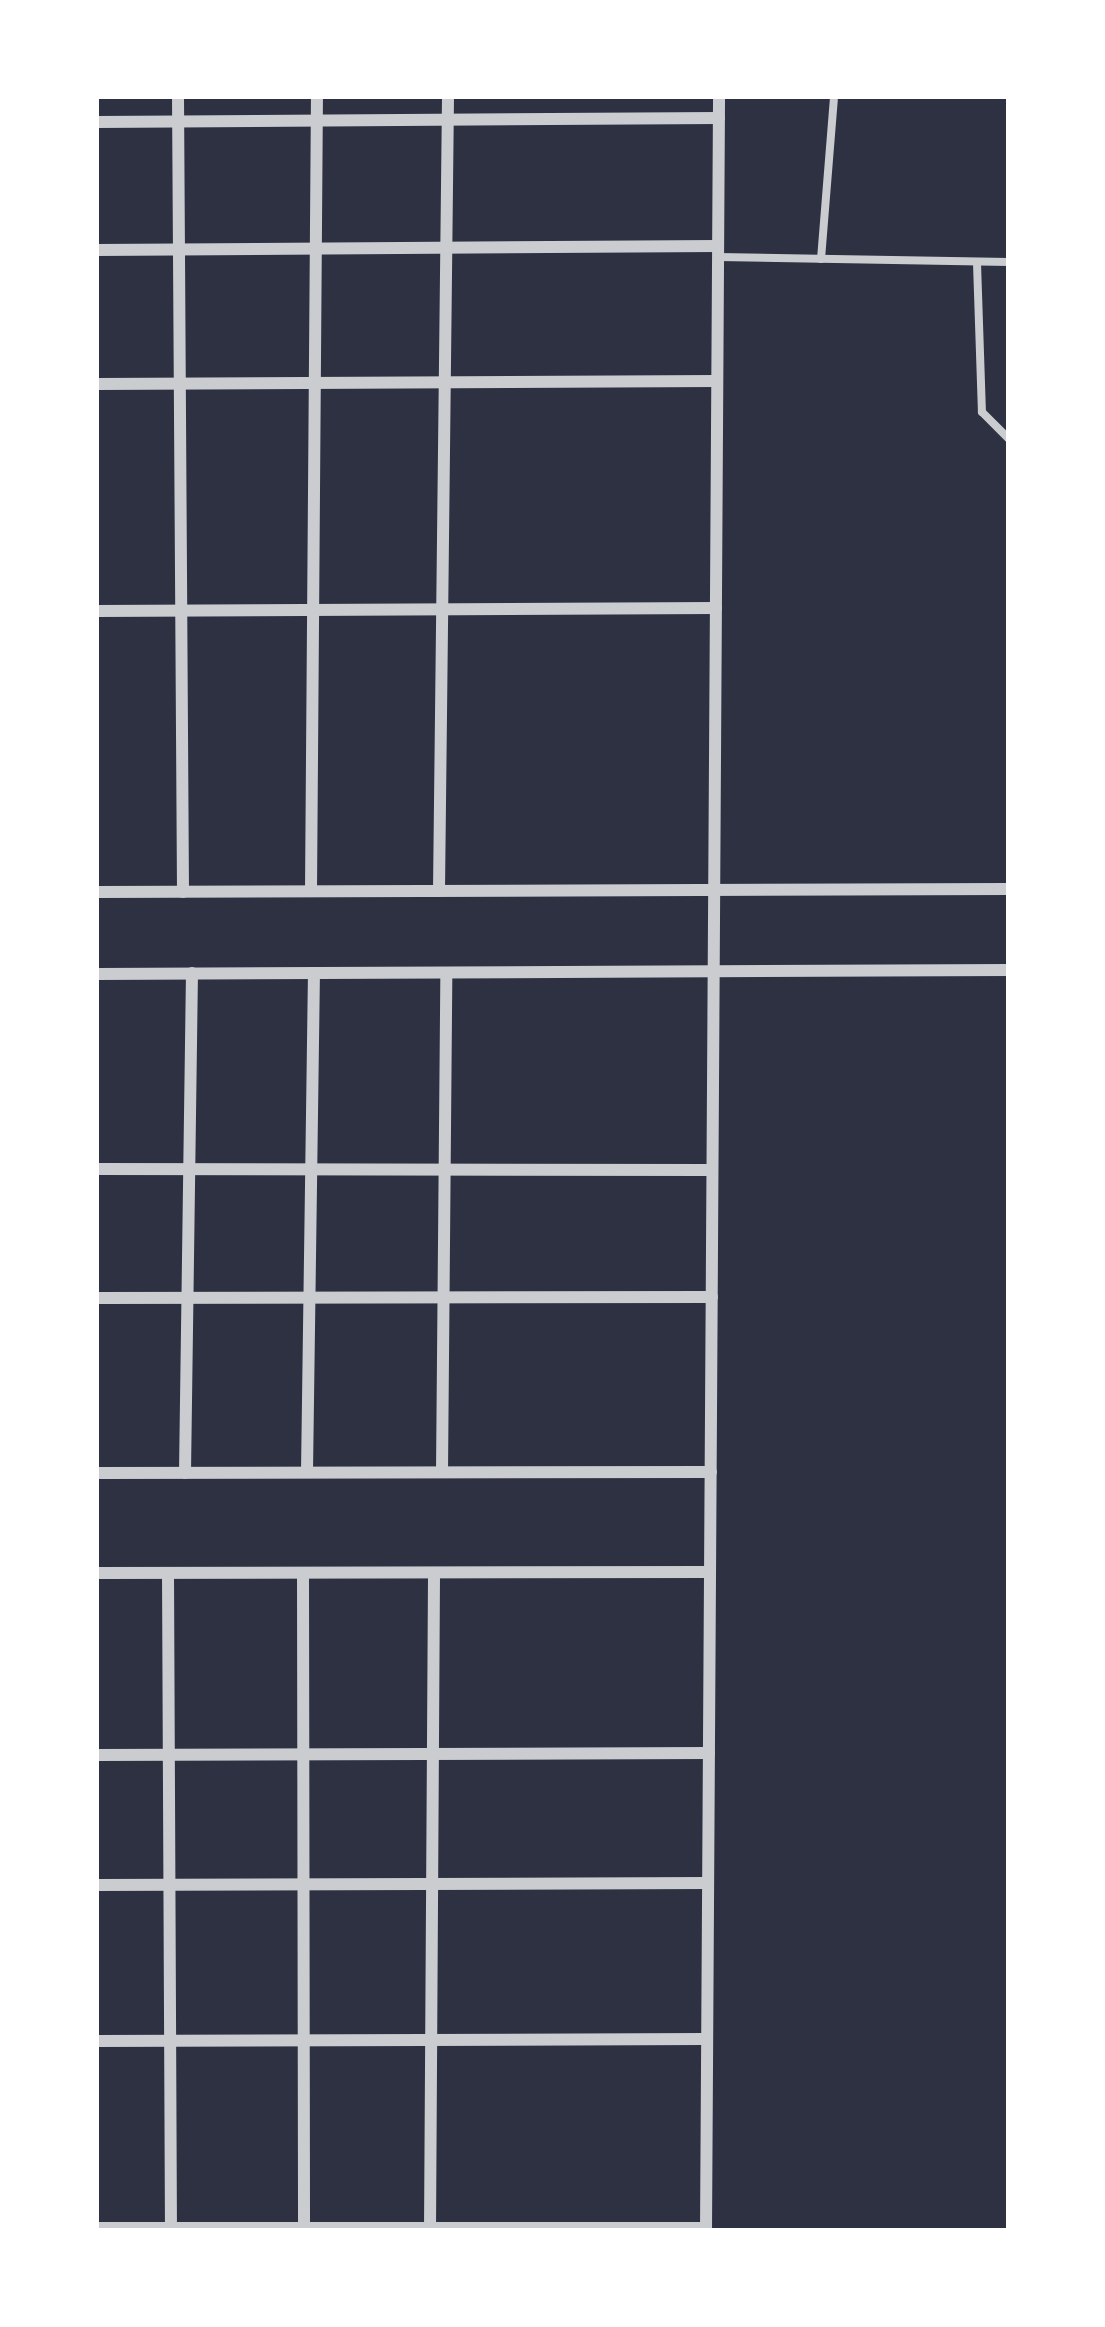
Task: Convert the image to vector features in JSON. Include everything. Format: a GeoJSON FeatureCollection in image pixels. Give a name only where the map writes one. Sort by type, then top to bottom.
{"type":"FeatureCollection","features":[{"type":"Feature","properties":{"kind":"street"},"geometry":{"type":"LineString","coordinates":[[178,96],[183,892]]}},
{"type":"Feature","properties":{"kind":"street"},"geometry":{"type":"LineString","coordinates":[[311,891],[317,96]]}},
{"type":"Feature","properties":{"kind":"street"},"geometry":{"type":"LineString","coordinates":[[439,891],[448,96]]}},
{"type":"Feature","properties":{"kind":"street"},"geometry":{"type":"LineString","coordinates":[[96,2228],[706,2230],[719,96]]}},
{"type":"Feature","properties":{"kind":"street"},"geometry":{"type":"LineString","coordinates":[[96,122],[719,118]]}},
{"type":"Feature","properties":{"kind":"street"},"geometry":{"type":"LineString","coordinates":[[96,250],[718,252]]}},
{"type":"Feature","properties":{"kind":"street"},"geometry":{"type":"LineString","coordinates":[[96,384],[717,381]]}},
{"type":"Feature","properties":{"kind":"street"},"geometry":{"type":"LineString","coordinates":[[96,611],[716,608]]}},
{"type":"Feature","properties":{"kind":"street"},"geometry":{"type":"LineString","coordinates":[[96,892],[1009,889]]}},
{"type":"Feature","properties":{"kind":"street"},"geometry":{"type":"LineString","coordinates":[[96,974],[1009,970]]}},
{"type":"Feature","properties":{"kind":"street"},"geometry":{"type":"LineString","coordinates":[[185,1473],[192,973]]}},
{"type":"Feature","properties":{"kind":"street"},"geometry":{"type":"LineString","coordinates":[[308,1472],[314,973]]}},
{"type":"Feature","properties":{"kind":"street"},"geometry":{"type":"LineString","coordinates":[[442,1472],[446,973]]}},
{"type":"Feature","properties":{"kind":"street"},"geometry":{"type":"LineString","coordinates":[[96,1169],[712,1170]]}},
{"type":"Feature","properties":{"kind":"street"},"geometry":{"type":"LineString","coordinates":[[96,1298],[712,1297]]}},
{"type":"Feature","properties":{"kind":"street"},"geometry":{"type":"LineString","coordinates":[[96,1473],[711,1472]]}},
{"type":"Feature","properties":{"kind":"street"},"geometry":{"type":"LineString","coordinates":[[96,1573],[710,1572]]}},
{"type":"Feature","properties":{"kind":"street"},"geometry":{"type":"LineString","coordinates":[[168,1573],[170,2230]]}},
{"type":"Feature","properties":{"kind":"street"},"geometry":{"type":"LineString","coordinates":[[303,1573],[304,2229]]}},
{"type":"Feature","properties":{"kind":"street"},"geometry":{"type":"LineString","coordinates":[[430,2230],[434,1573]]}},
{"type":"Feature","properties":{"kind":"street"},"geometry":{"type":"LineString","coordinates":[[96,1755],[709,1753]]}},
{"type":"Feature","properties":{"kind":"street"},"geometry":{"type":"LineString","coordinates":[[96,1885],[708,1883]]}},
{"type":"Feature","properties":{"kind":"street"},"geometry":{"type":"LineString","coordinates":[[96,2041],[705,2039]]}},
{"type":"Feature","properties":{"kind":"lane"},"geometry":{"type":"LineString","coordinates":[[821,259],[833,96]]}},
{"type":"Feature","properties":{"kind":"lane"},"geometry":{"type":"LineString","coordinates":[[718,252],[1009,262]]}},
{"type":"Feature","properties":{"kind":"lane"},"geometry":{"type":"LineString","coordinates":[[977,263],[982,412],[1009,440]]}}]}
